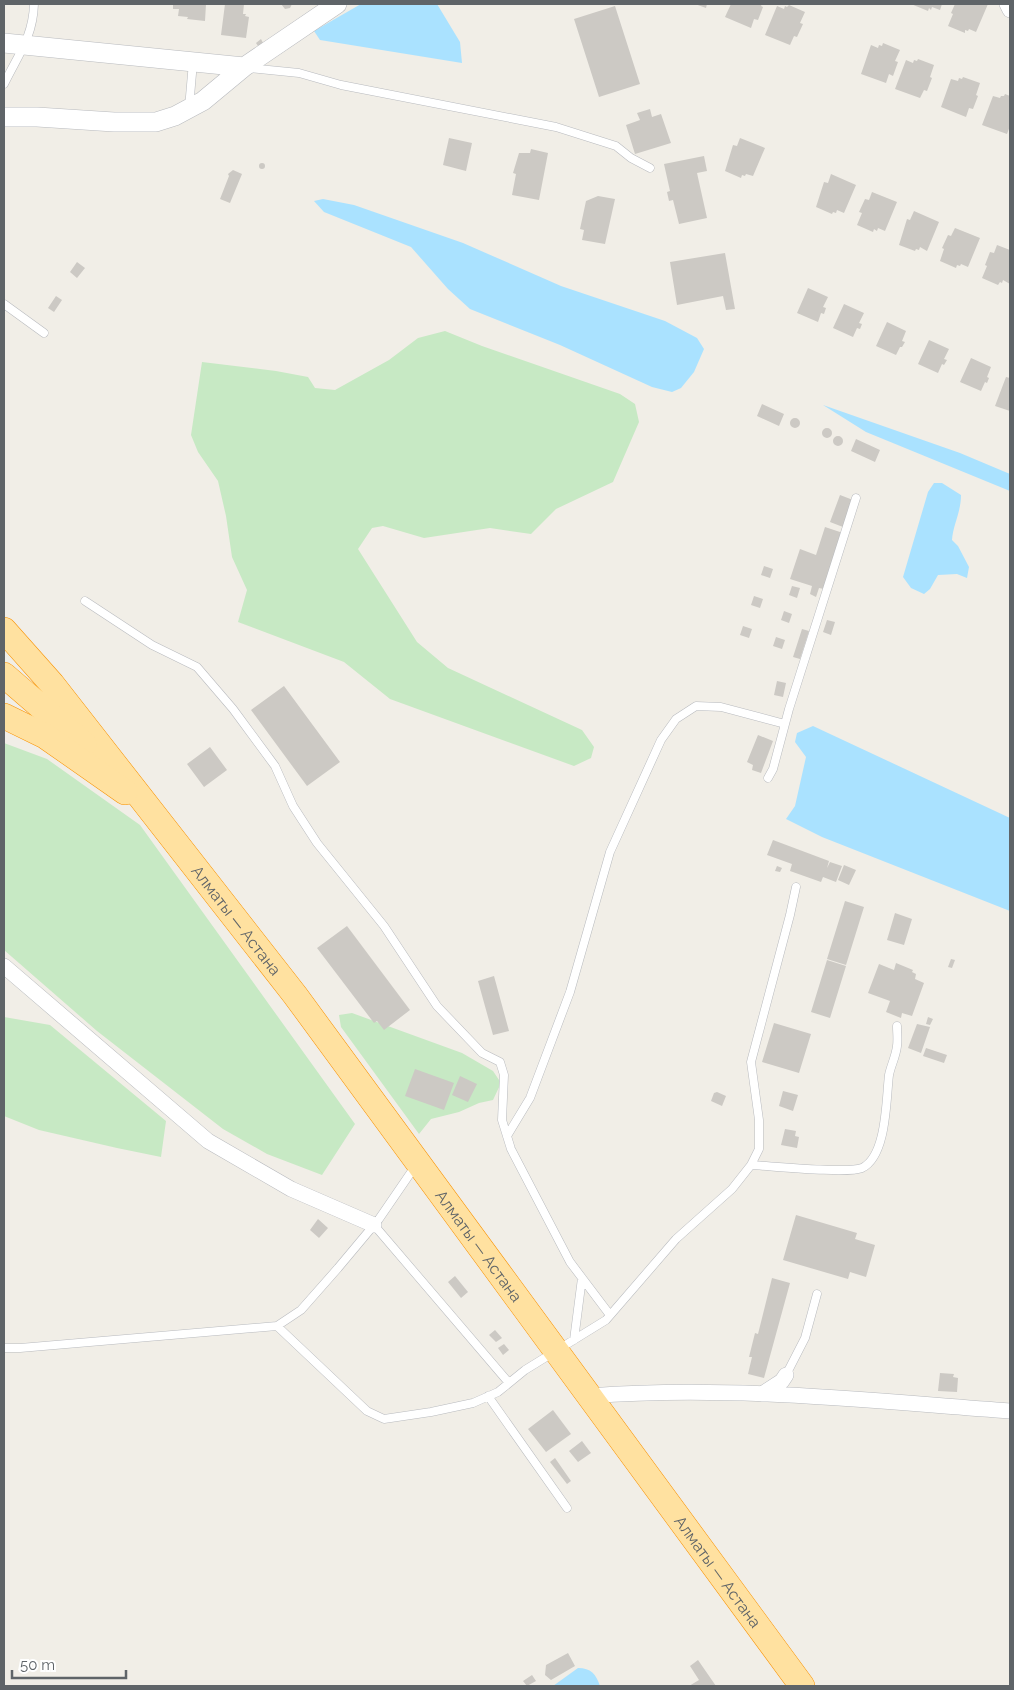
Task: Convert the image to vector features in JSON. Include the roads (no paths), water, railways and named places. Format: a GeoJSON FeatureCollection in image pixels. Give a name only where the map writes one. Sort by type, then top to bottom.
{"type":"FeatureCollection","features":[{"type":"Feature","properties":{"kind":"highway"},"geometry":{"type":"LineString","coordinates":[[4,630],[52,684],[149,810]]}},
{"type":"Feature","properties":{"kind":"highway"},"geometry":{"type":"LineString","coordinates":[[4,675],[89,749],[149,810]]}},
{"type":"Feature","properties":{"kind":"highway"},"geometry":{"type":"LineString","coordinates":[[4,716],[45,736],[149,810]]}},
{"type":"Feature","properties":{"kind":"highway","name":"Алматы — Астана"},"geometry":{"type":"LineString","coordinates":[[149,810],[295,994],[418,1162],[565,1345],[590,1396],[802,1686]]}},
{"type":"Feature","properties":{"kind":"street"},"geometry":{"type":"LineString","coordinates":[[4,117],[156,122],[175,116],[203,101],[244,67],[337,4]]}},
{"type":"Feature","properties":{"kind":"street"},"geometry":{"type":"LineString","coordinates":[[1007,4],[1010,10]]}},
{"type":"Feature","properties":{"kind":"street"},"geometry":{"type":"LineString","coordinates":[[4,43],[244,67]]}},
{"type":"Feature","properties":{"kind":"street"},"geometry":{"type":"LineString","coordinates":[[4,966],[208,1141],[291,1189],[374,1225]]}},
{"type":"Feature","properties":{"kind":"street"},"geometry":{"type":"LineString","coordinates":[[762,1394],[782,1381],[786,1374]]}},
{"type":"Feature","properties":{"kind":"street"},"geometry":{"type":"LineString","coordinates":[[590,1396],[650,1393],[762,1394],[1010,1411]]}},
{"type":"Feature","properties":{"kind":"lane"},"geometry":{"type":"LineString","coordinates":[[4,84],[25,45],[34,20],[34,4]]}},
{"type":"Feature","properties":{"kind":"lane"},"geometry":{"type":"LineString","coordinates":[[189,108],[193,62]]}},
{"type":"Feature","properties":{"kind":"lane"},"geometry":{"type":"LineString","coordinates":[[244,67],[299,73],[341,85],[556,127],[616,146],[631,158],[650,168]]}},
{"type":"Feature","properties":{"kind":"lane"},"geometry":{"type":"LineString","coordinates":[[4,304],[44,334]]}},
{"type":"Feature","properties":{"kind":"lane"},"geometry":{"type":"LineString","coordinates":[[768,778],[774,769],[786,724],[856,498]]}},
{"type":"Feature","properties":{"kind":"lane"},"geometry":{"type":"LineString","coordinates":[[86,601],[152,645],[196,667],[233,709],[275,766],[293,806],[317,844],[384,926],[437,1006],[482,1053],[500,1062],[504,1074],[502,1120],[511,1149],[570,1262],[610,1314]]}},
{"type":"Feature","properties":{"kind":"lane"},"geometry":{"type":"LineString","coordinates":[[507,1136],[530,1098],[570,992],[610,852],[661,740],[676,718],[696,706],[721,707],[786,724]]}},
{"type":"Feature","properties":{"kind":"lane"},"geometry":{"type":"LineString","coordinates":[[277,1326],[367,1411],[384,1419],[472,1403],[498,1392],[525,1370],[606,1320],[676,1239],[732,1189],[751,1165],[760,1149],[759,1120],[751,1062],[796,887]]}},
{"type":"Feature","properties":{"kind":"lane"},"geometry":{"type":"LineString","coordinates":[[751,1165],[842,1170],[861,1169],[870,1163],[883,1129],[890,1074],[897,1046],[897,1026]]}},
{"type":"Feature","properties":{"kind":"lane"},"geometry":{"type":"LineString","coordinates":[[4,1348],[277,1326],[301,1310],[374,1225],[418,1162]]}},
{"type":"Feature","properties":{"kind":"lane"},"geometry":{"type":"LineString","coordinates":[[374,1225],[509,1383]]}},
{"type":"Feature","properties":{"kind":"lane"},"geometry":{"type":"LineString","coordinates":[[565,1345],[582,1278]]}},
{"type":"Feature","properties":{"kind":"lane"},"geometry":{"type":"LineString","coordinates":[[786,1374],[805,1338],[817,1294]]}},
{"type":"Feature","properties":{"kind":"lane"},"geometry":{"type":"LineString","coordinates":[[488,1396],[566,1508]]}},
{"type":"Feature","properties":{"kind":"water"},"geometry":{"type":"Polygon","coordinates":[[[361,4],[437,4],[460,42],[462,63],[320,40],[314,31],[361,4]]]}},
{"type":"Feature","properties":{"kind":"water"},"geometry":{"type":"Polygon","coordinates":[[[323,199],[354,205],[463,243],[561,286],[665,321],[697,338],[704,349],[694,372],[681,388],[672,392],[652,387],[560,345],[470,309],[448,289],[411,247],[324,212],[314,201],[323,199]]]}},
{"type":"Feature","properties":{"kind":"water"},"geometry":{"type":"Polygon","coordinates":[[[823,405],[960,453],[1010,474],[1010,491],[866,432],[823,405]]]}},
{"type":"Feature","properties":{"kind":"water"},"geometry":{"type":"Polygon","coordinates":[[[934,483],[942,483],[961,495],[952,540],[958,546],[969,567],[967,578],[957,574],[938,575],[930,589],[924,594],[911,588],[903,577],[928,492],[934,483]]]}},
{"type":"Feature","properties":{"kind":"water"},"geometry":{"type":"Polygon","coordinates":[[[813,726],[1010,818],[1010,911],[822,837],[786,819],[795,806],[806,757],[795,742],[797,733],[813,726]]]}},
{"type":"Feature","properties":{"kind":"water"},"geometry":{"type":"Polygon","coordinates":[[[578,1668],[592,1672],[600,1686],[553,1686],[578,1668]]]}}]}
